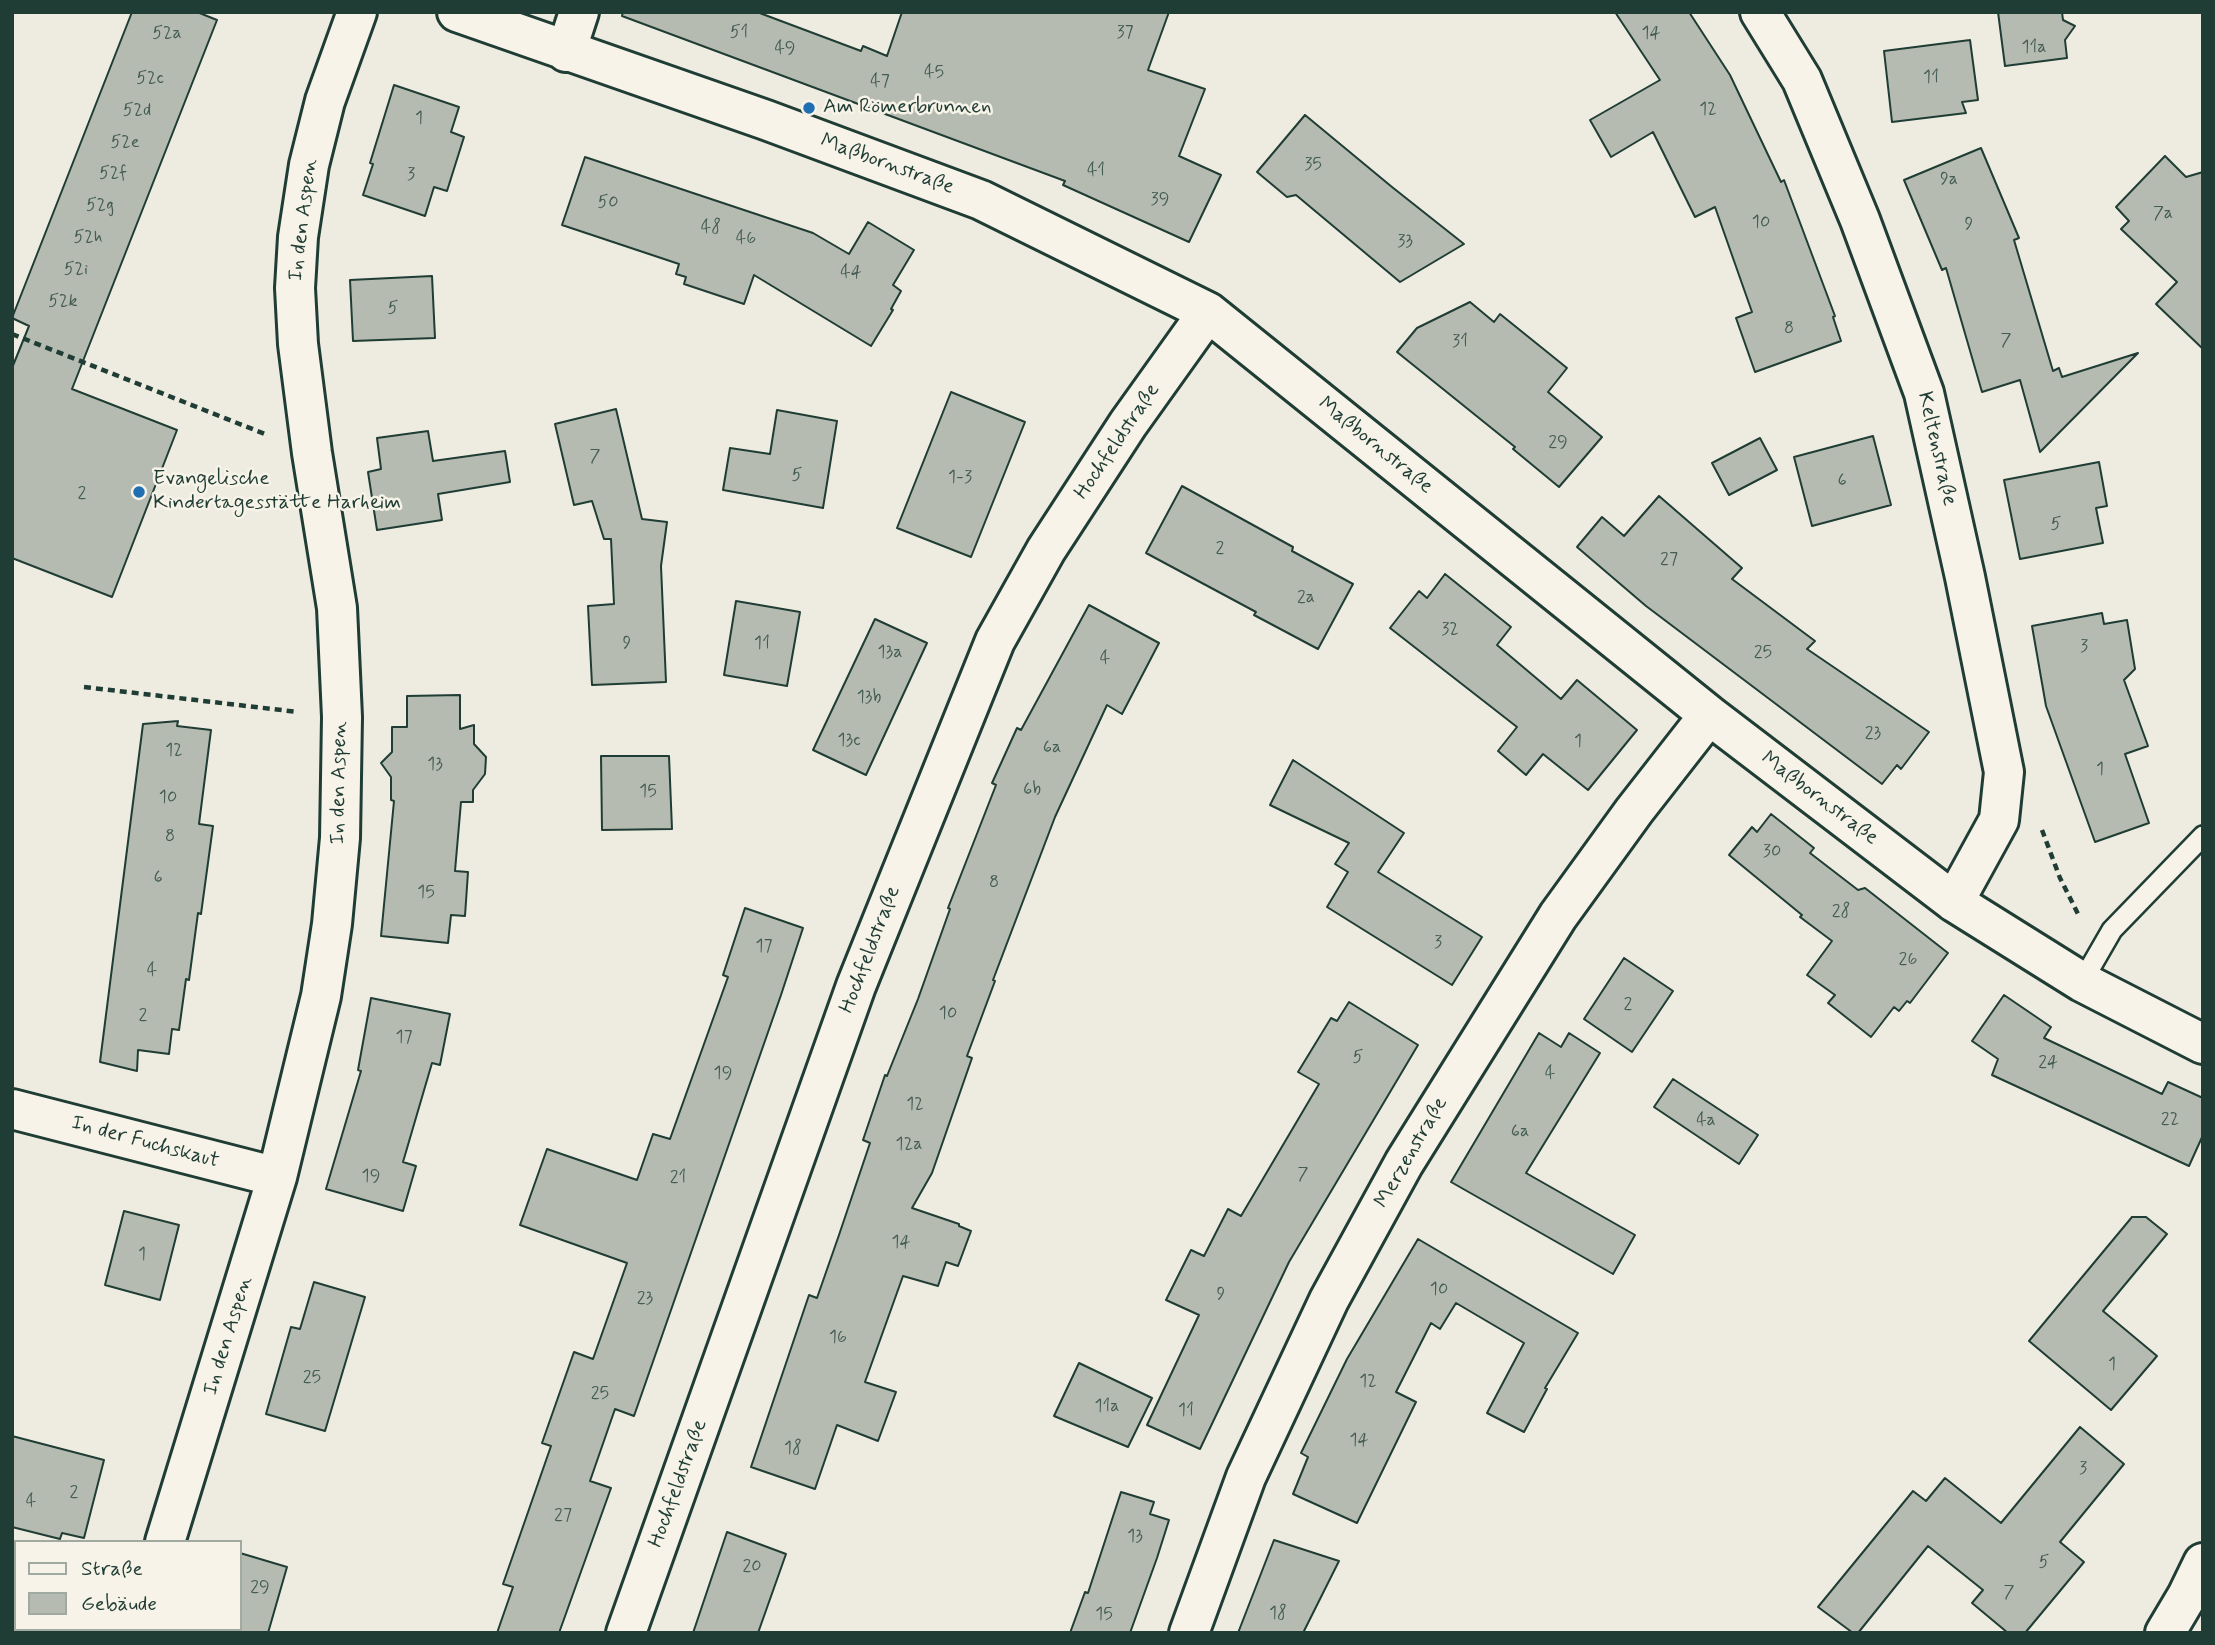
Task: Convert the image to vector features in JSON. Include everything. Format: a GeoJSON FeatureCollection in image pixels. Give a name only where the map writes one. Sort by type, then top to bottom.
{"type":"FeatureCollection","features":[{"type":"Feature","properties":{"kind":"street","name":"In den Aspen"},"geometry":{"type":"LineString","coordinates":[[167,1540],[277,1177],[321,996],[332,924],[340,838],[342,717],[337,608],[312,453],[298,344],[295,288],[298,237],[309,165],[325,101],[357,12]]}},
{"type":"Feature","properties":{"kind":"street","name":"Maßbornstraße"},"geometry":{"type":"LineString","coordinates":[[457,12],[778,124],[981,200],[1208,313],[1709,715],[1954,902],[2090,968],[2203,1044]]}},
{"type":"Feature","properties":{"kind":"street"},"geometry":{"type":"LineString","coordinates":[[566,52],[579,12]]}},
{"type":"Feature","properties":{"kind":"street","name":"Keltenstraße"},"geometry":{"type":"LineString","coordinates":[[1760,12],[1802,80],[1860,220],[1924,393],[1965,578],[2004,772],[1999,820],[1954,902]]}},
{"type":"Feature","properties":{"kind":"street","name":"Hochfeldstraße"},"geometry":{"type":"LineString","coordinates":[[626,1633],[856,986],[995,641],[1046,550],[1128,424],[1208,313]]}},
{"type":"Feature","properties":{"kind":"street","name":"Merzenstraße"},"geometry":{"type":"LineString","coordinates":[[1189,1633],[1245,1477],[1329,1300],[1404,1163],[1558,916],[1634,811],[1709,715]]}},
{"type":"Feature","properties":{"kind":"street","name":"In der Fuchskaut"},"geometry":{"type":"LineString","coordinates":[[12,1109],[277,1177]]}},
{"type":"Feature","properties":{"kind":"street"},"geometry":{"type":"LineString","coordinates":[[2165,1633],[2203,1563]]}},
{"type":"Feature","properties":{"kind":"lane"},"geometry":{"type":"LineString","coordinates":[[2090,968],[2112,930],[2203,836]]}},
{"type":"Feature","properties":{"kind":"path"},"geometry":{"type":"LineString","coordinates":[[12,334],[312,453]]}},
{"type":"Feature","properties":{"kind":"path"},"geometry":{"type":"LineString","coordinates":[[84,687],[342,717]]}},
{"type":"Feature","properties":{"kind":"path"},"geometry":{"type":"LineString","coordinates":[[2042,829],[2090,968]]}},
{"type":"Feature","properties":{"kind":"building"},"geometry":{"type":"Polygon","coordinates":[[[132,12],[197,12],[217,20],[72,389],[177,430],[112,597],[12,558],[12,368],[29,326],[12,318],[132,12]]]}},
{"type":"Feature","properties":{"kind":"building"},"geometry":{"type":"Polygon","coordinates":[[[623,12],[757,12],[861,51],[863,46],[887,56],[902,12],[1169,12],[1148,70],[1205,89],[1179,156],[1221,175],[1189,242],[1063,185],[1065,181],[622,16],[623,12]]]}},
{"type":"Feature","properties":{"kind":"building"},"geometry":{"type":"Polygon","coordinates":[[[1615,12],[1689,12],[1730,75],[1781,182],[1784,180],[1835,316],[1833,317],[1841,341],[1755,372],[1736,318],[1752,312],[1715,207],[1695,217],[1653,132],[1611,157],[1590,120],[1660,80],[1615,12]]]}},
{"type":"Feature","properties":{"kind":"building"},"geometry":{"type":"Polygon","coordinates":[[[1998,12],[2062,12],[2063,20],[2075,26],[2065,40],[2067,58],[2005,66],[1998,12]]]}},
{"type":"Feature","properties":{"kind":"building"},"geometry":{"type":"Polygon","coordinates":[[[1970,40],[1978,100],[1962,102],[1966,113],[1892,122],[1884,51],[1970,40]]]}},
{"type":"Feature","properties":{"kind":"building"},"geometry":{"type":"Polygon","coordinates":[[[394,85],[459,107],[451,132],[464,137],[447,191],[434,187],[425,216],[363,195],[394,85]]]}},
{"type":"Feature","properties":{"kind":"building"},"geometry":{"type":"Polygon","coordinates":[[[1305,115],[1464,244],[1400,282],[1296,195],[1287,197],[1257,172],[1305,115]]]}},
{"type":"Feature","properties":{"kind":"building"},"geometry":{"type":"Polygon","coordinates":[[[1981,148],[2019,238],[2014,240],[2053,371],[2059,368],[2062,377],[2138,353],[2040,452],[2020,380],[1982,392],[1946,268],[1942,270],[1904,180],[1981,148]]]}},
{"type":"Feature","properties":{"kind":"building"},"geometry":{"type":"Polygon","coordinates":[[[2165,156],[2186,177],[2203,172],[2203,349],[2156,304],[2177,282],[2121,229],[2129,221],[2116,207],[2165,156]]]}},
{"type":"Feature","properties":{"kind":"building"},"geometry":{"type":"Polygon","coordinates":[[[585,157],[813,233],[849,254],[868,222],[914,250],[893,285],[901,291],[891,309],[893,310],[871,346],[754,275],[744,304],[684,284],[686,277],[676,274],[679,264],[562,225],[585,157]]]}},
{"type":"Feature","properties":{"kind":"building"},"geometry":{"type":"Polygon","coordinates":[[[432,276],[435,338],[353,341],[350,280],[432,276]]]}},
{"type":"Feature","properties":{"kind":"building"},"geometry":{"type":"Polygon","coordinates":[[[1470,302],[1494,322],[1500,314],[1567,368],[1548,392],[1602,437],[1559,487],[1513,449],[1515,447],[1397,352],[1417,328],[1470,302]]]}},
{"type":"Feature","properties":{"kind":"building"},"geometry":{"type":"Polygon","coordinates":[[[951,392],[1025,422],[971,557],[897,528],[951,392]]]}},
{"type":"Feature","properties":{"kind":"building"},"geometry":{"type":"Polygon","coordinates":[[[616,409],[642,519],[667,522],[661,566],[666,682],[592,685],[588,606],[614,604],[611,539],[604,539],[592,501],[574,505],[555,424],[616,409]]]}},
{"type":"Feature","properties":{"kind":"building"},"geometry":{"type":"Polygon","coordinates":[[[777,410],[837,421],[823,508],[723,490],[730,448],[770,454],[777,410]]]}},
{"type":"Feature","properties":{"kind":"building"},"geometry":{"type":"Polygon","coordinates":[[[428,431],[433,461],[505,451],[510,482],[438,494],[442,520],[377,530],[368,472],[381,469],[377,438],[428,431]]]}},
{"type":"Feature","properties":{"kind":"building"},"geometry":{"type":"Polygon","coordinates":[[[1873,436],[1891,505],[1812,526],[1794,457],[1873,436]]]}},
{"type":"Feature","properties":{"kind":"building"},"geometry":{"type":"Polygon","coordinates":[[[1760,438],[1777,470],[1729,495],[1712,463],[1760,438]]]}},
{"type":"Feature","properties":{"kind":"building"},"geometry":{"type":"Polygon","coordinates":[[[2099,462],[2107,506],[2096,508],[2103,543],[2020,559],[2004,480],[2099,462]]]}},
{"type":"Feature","properties":{"kind":"building"},"geometry":{"type":"Polygon","coordinates":[[[1182,486],[1293,547],[1292,551],[1353,584],[1318,649],[1146,553],[1182,486]]]}},
{"type":"Feature","properties":{"kind":"building"},"geometry":{"type":"Polygon","coordinates":[[[1659,496],[1742,568],[1732,579],[1815,641],[1807,649],[1929,732],[1901,769],[1897,765],[1882,784],[1646,606],[1577,547],[1602,517],[1624,536],[1659,496]]]}},
{"type":"Feature","properties":{"kind":"building"},"geometry":{"type":"Polygon","coordinates":[[[1445,574],[1511,627],[1497,645],[1561,699],[1577,680],[1637,730],[1588,790],[1543,754],[1526,775],[1498,751],[1517,727],[1390,628],[1419,591],[1427,598],[1445,574]]]}},
{"type":"Feature","properties":{"kind":"building"},"geometry":{"type":"Polygon","coordinates":[[[736,601],[800,612],[787,686],[724,675],[736,601]]]}},
{"type":"Feature","properties":{"kind":"building"},"geometry":{"type":"Polygon","coordinates":[[[1089,605],[1159,643],[1122,714],[1107,705],[1055,817],[993,980],[995,981],[967,1056],[972,1058],[932,1173],[912,1208],[959,1224],[971,1231],[958,1266],[946,1262],[938,1286],[903,1276],[865,1382],[896,1392],[878,1441],[837,1425],[815,1489],[751,1467],[809,1295],[817,1298],[870,1143],[863,1140],[885,1075],[887,1076],[918,999],[950,909],[948,908],[996,785],[992,783],[1017,728],[1021,730],[1089,605]]]}},
{"type":"Feature","properties":{"kind":"building"},"geometry":{"type":"Polygon","coordinates":[[[2102,613],[2104,624],[2127,620],[2135,669],[2124,680],[2148,746],[2125,754],[2149,823],[2095,842],[2046,706],[2032,626],[2102,613]]]}},
{"type":"Feature","properties":{"kind":"building"},"geometry":{"type":"Polygon","coordinates":[[[875,619],[927,643],[866,775],[813,750],[875,619]]]}},
{"type":"Feature","properties":{"kind":"building"},"geometry":{"type":"Polygon","coordinates":[[[460,695],[460,729],[474,725],[474,744],[486,757],[485,774],[473,790],[473,802],[461,802],[455,871],[468,872],[465,916],[451,915],[448,943],[381,936],[394,801],[391,800],[391,777],[381,763],[392,752],[392,727],[407,727],[407,696],[460,695]]]}},
{"type":"Feature","properties":{"kind":"building"},"geometry":{"type":"Polygon","coordinates":[[[178,721],[177,726],[211,730],[199,824],[213,826],[201,914],[198,913],[179,1030],[172,1029],[169,1054],[138,1050],[137,1071],[100,1062],[143,724],[178,721]]]}},
{"type":"Feature","properties":{"kind":"building"},"geometry":{"type":"Polygon","coordinates":[[[601,756],[669,756],[672,829],[602,830],[601,756]]]}},
{"type":"Feature","properties":{"kind":"building"},"geometry":{"type":"Polygon","coordinates":[[[1293,760],[1404,833],[1378,872],[1482,937],[1452,985],[1327,907],[1348,872],[1335,864],[1349,843],[1270,805],[1293,760]]]}},
{"type":"Feature","properties":{"kind":"building"},"geometry":{"type":"Polygon","coordinates":[[[1771,814],[1814,848],[1810,853],[1858,890],[1865,888],[1948,953],[1910,1003],[1907,1001],[1899,1011],[1894,1007],[1871,1037],[1828,1003],[1835,995],[1807,975],[1832,941],[1729,855],[1752,827],[1757,832],[1771,814]]]}},
{"type":"Feature","properties":{"kind":"building"},"geometry":{"type":"Polygon","coordinates":[[[745,908],[803,928],[781,995],[634,1416],[615,1409],[590,1481],[611,1488],[559,1633],[497,1633],[513,1587],[503,1584],[551,1446],[542,1443],[574,1352],[593,1359],[627,1263],[520,1225],[547,1149],[637,1180],[653,1134],[670,1139],[728,977],[723,975],[745,908]]]}},
{"type":"Feature","properties":{"kind":"building"},"geometry":{"type":"Polygon","coordinates":[[[1624,958],[1673,991],[1632,1052],[1584,1019],[1624,958]]]}},
{"type":"Feature","properties":{"kind":"building"},"geometry":{"type":"Polygon","coordinates":[[[2004,995],[2051,1027],[2044,1038],[2162,1094],[2168,1082],[2203,1098],[2203,1135],[2189,1166],[1992,1075],[1998,1059],[1972,1041],[2004,995]]]}},
{"type":"Feature","properties":{"kind":"building"},"geometry":{"type":"Polygon","coordinates":[[[371,998],[450,1014],[440,1065],[432,1063],[403,1162],[416,1166],[403,1211],[326,1189],[361,1071],[358,1070],[371,998]]]}},
{"type":"Feature","properties":{"kind":"building"},"geometry":{"type":"Polygon","coordinates":[[[1349,1002],[1418,1045],[1289,1262],[1200,1449],[1147,1425],[1199,1315],[1166,1300],[1191,1250],[1204,1256],[1228,1209],[1241,1216],[1319,1084],[1298,1072],[1331,1018],[1337,1021],[1349,1002]]]}},
{"type":"Feature","properties":{"kind":"building"},"geometry":{"type":"Polygon","coordinates":[[[1539,1033],[1561,1047],[1569,1033],[1600,1053],[1526,1173],[1635,1235],[1613,1274],[1451,1182],[1539,1033]]]}},
{"type":"Feature","properties":{"kind":"building"},"geometry":{"type":"Polygon","coordinates":[[[1673,1079],[1758,1135],[1739,1164],[1654,1107],[1673,1079]]]}},
{"type":"Feature","properties":{"kind":"building"},"geometry":{"type":"Polygon","coordinates":[[[124,1211],[179,1225],[160,1300],[105,1285],[124,1211]]]}},
{"type":"Feature","properties":{"kind":"building"},"geometry":{"type":"Polygon","coordinates":[[[2132,1217],[2146,1217],[2167,1234],[2103,1311],[2157,1356],[2111,1410],[2029,1341],[2132,1217]]]}},
{"type":"Feature","properties":{"kind":"building"},"geometry":{"type":"Polygon","coordinates":[[[1418,1239],[1578,1333],[1545,1388],[1547,1389],[1524,1432],[1487,1413],[1524,1343],[1456,1303],[1440,1329],[1431,1323],[1396,1392],[1416,1402],[1357,1523],[1293,1494],[1308,1457],[1301,1453],[1347,1359],[1418,1239]]]}},
{"type":"Feature","properties":{"kind":"building"},"geometry":{"type":"Polygon","coordinates":[[[314,1282],[365,1297],[325,1431],[266,1414],[291,1327],[300,1329],[314,1282]]]}},
{"type":"Feature","properties":{"kind":"building"},"geometry":{"type":"Polygon","coordinates":[[[1079,1363],[1152,1398],[1128,1447],[1054,1416],[1079,1363]]]}},
{"type":"Feature","properties":{"kind":"building"},"geometry":{"type":"Polygon","coordinates":[[[2080,1427],[2124,1464],[2060,1542],[2084,1562],[2025,1633],[2008,1633],[1972,1603],[1983,1590],[1928,1546],[1858,1633],[1853,1633],[1818,1607],[1913,1491],[1926,1501],[1945,1478],[2001,1523],[2080,1427]]]}},
{"type":"Feature","properties":{"kind":"building"},"geometry":{"type":"Polygon","coordinates":[[[12,1436],[104,1460],[84,1538],[62,1533],[60,1539],[12,1527],[12,1436]]]}},
{"type":"Feature","properties":{"kind":"building"},"geometry":{"type":"Polygon","coordinates":[[[1121,1492],[1154,1502],[1150,1514],[1169,1520],[1130,1633],[1070,1633],[1085,1592],[1088,1593],[1121,1492]]]}},
{"type":"Feature","properties":{"kind":"building"},"geometry":{"type":"Polygon","coordinates":[[[727,1532],[786,1554],[758,1633],[693,1633],[727,1532]]]}},
{"type":"Feature","properties":{"kind":"building"},"geometry":{"type":"Polygon","coordinates":[[[1274,1540],[1339,1561],[1303,1633],[1238,1633],[1274,1540]]]}},
{"type":"Feature","properties":{"kind":"building"},"geometry":{"type":"Polygon","coordinates":[[[242,1554],[287,1567],[268,1633],[240,1633],[242,1554]]]}},
{"type":"Feature","properties":{"kind":"place","name":"Am Römerbrunnen"},"geometry":{"type":"Point","coordinates":[809,108]}},
{"type":"Feature","properties":{"kind":"place","name":"Evangelische Kindertagesstätte Harheim"},"geometry":{"type":"Point","coordinates":[139,492]}}]}
